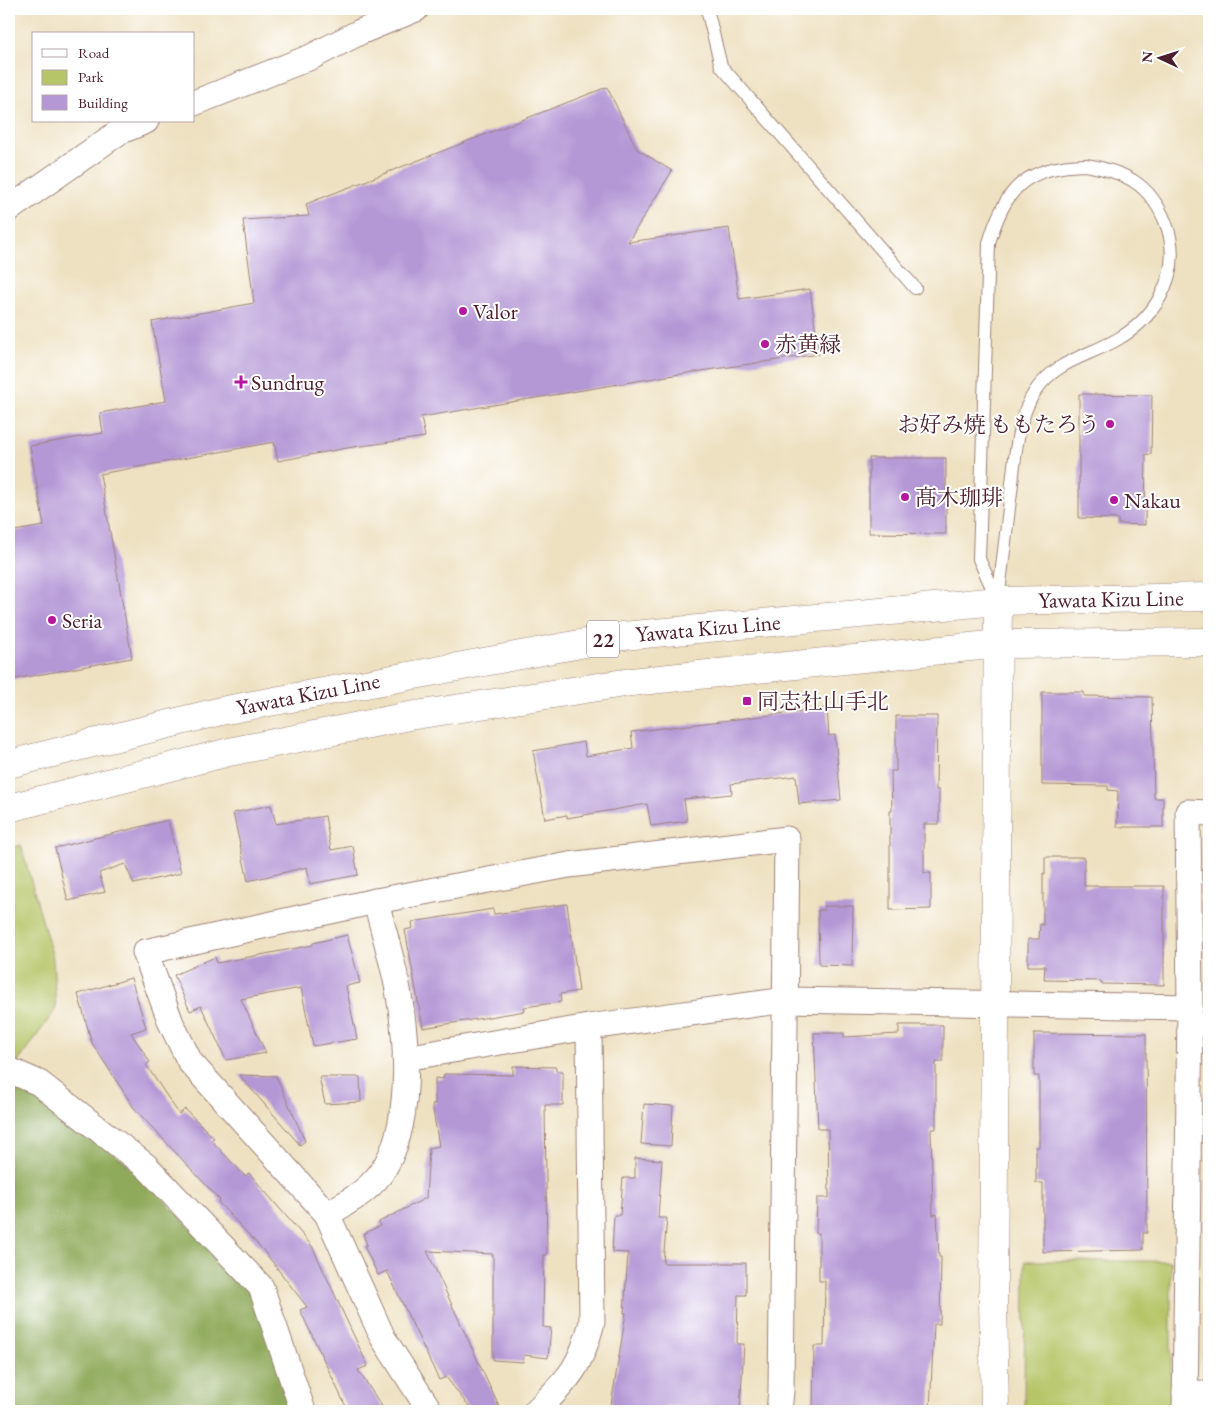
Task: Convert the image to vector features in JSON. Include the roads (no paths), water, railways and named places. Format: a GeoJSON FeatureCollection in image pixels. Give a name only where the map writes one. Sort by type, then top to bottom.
{"type":"FeatureCollection","features":[{"type":"Feature","properties":{"kind":"main road","name":"Yawata Kizu Line"},"geometry":{"type":"LineString","coordinates":[[9,764],[221,711],[623,636],[998,601],[1209,597]]}},
{"type":"Feature","properties":{"kind":"main road"},"geometry":{"type":"LineString","coordinates":[[996,1411],[993,1298],[998,601]]}},
{"type":"Feature","properties":{"kind":"main road","name":"Yawata Kizu Line"},"geometry":{"type":"LineString","coordinates":[[9,808],[229,752],[409,716],[631,682],[999,644],[1209,642]]}},
{"type":"Feature","properties":{"kind":"street"},"geometry":{"type":"LineString","coordinates":[[360,32],[388,9]]}},
{"type":"Feature","properties":{"kind":"street"},"geometry":{"type":"LineString","coordinates":[[195,102],[311,56],[360,32],[416,9]]}},
{"type":"Feature","properties":{"kind":"street"},"geometry":{"type":"LineString","coordinates":[[9,209],[118,132],[143,122]]}},
{"type":"Feature","properties":{"kind":"street"},"geometry":{"type":"LineString","coordinates":[[1193,1399],[1198,1247],[1190,1007],[1188,812],[1209,813]]}},
{"type":"Feature","properties":{"kind":"street"},"geometry":{"type":"LineString","coordinates":[[430,1411],[383,1338],[327,1214],[190,1062],[171,1023],[145,952],[376,902],[569,866],[787,839],[782,1391],[779,1411]]}},
{"type":"Feature","properties":{"kind":"street"},"geometry":{"type":"LineString","coordinates":[[327,1214],[353,1200],[367,1188],[390,1158],[398,1138],[403,1116],[405,1058],[399,991],[376,902]]}},
{"type":"Feature","properties":{"kind":"street"},"geometry":{"type":"LineString","coordinates":[[405,1058],[590,1027],[786,1000],[1190,1007]]}},
{"type":"Feature","properties":{"kind":"street"},"geometry":{"type":"LineString","coordinates":[[536,1411],[570,1377],[586,1346],[592,1322],[590,1027]]}},
{"type":"Feature","properties":{"kind":"street"},"geometry":{"type":"LineString","coordinates":[[9,1070],[39,1083],[146,1166],[261,1287],[303,1411]]}},
{"type":"Feature","properties":{"kind":"lane"},"geometry":{"type":"LineString","coordinates":[[707,9],[721,66],[915,288]]}},
{"type":"Feature","properties":{"kind":"lane"},"geometry":{"type":"LineString","coordinates":[[1086,165],[1106,169],[1134,180],[1158,206],[1172,242],[1170,275],[1158,303],[1138,325],[1118,340],[1064,363],[1036,390],[1025,414],[1015,458],[998,601],[979,559],[989,243],[1000,208],[1026,179],[1043,171],[1063,166],[1086,165]]}},
{"type":"Feature","properties":{"kind":"place","name":"Valor"},"geometry":{"type":"Point","coordinates":[463,311]}},
{"type":"Feature","properties":{"kind":"place","name":"赤黄緑"},"geometry":{"type":"Point","coordinates":[765,344]}},
{"type":"Feature","properties":{"kind":"place","name":"Sundrug"},"geometry":{"type":"Point","coordinates":[241,382]}},
{"type":"Feature","properties":{"kind":"place","name":"お好み焼 ももたろう"},"geometry":{"type":"Point","coordinates":[1110,424]}},
{"type":"Feature","properties":{"kind":"place","name":"髙木珈琲"},"geometry":{"type":"Point","coordinates":[905,497]}},
{"type":"Feature","properties":{"kind":"place","name":"Nakau"},"geometry":{"type":"Point","coordinates":[1114,500]}},
{"type":"Feature","properties":{"kind":"place","name":"Seria"},"geometry":{"type":"Point","coordinates":[52,620]}},
{"type":"Feature","properties":{"kind":"place","name":"同志社山手北"},"geometry":{"type":"Point","coordinates":[747,701]}}]}
